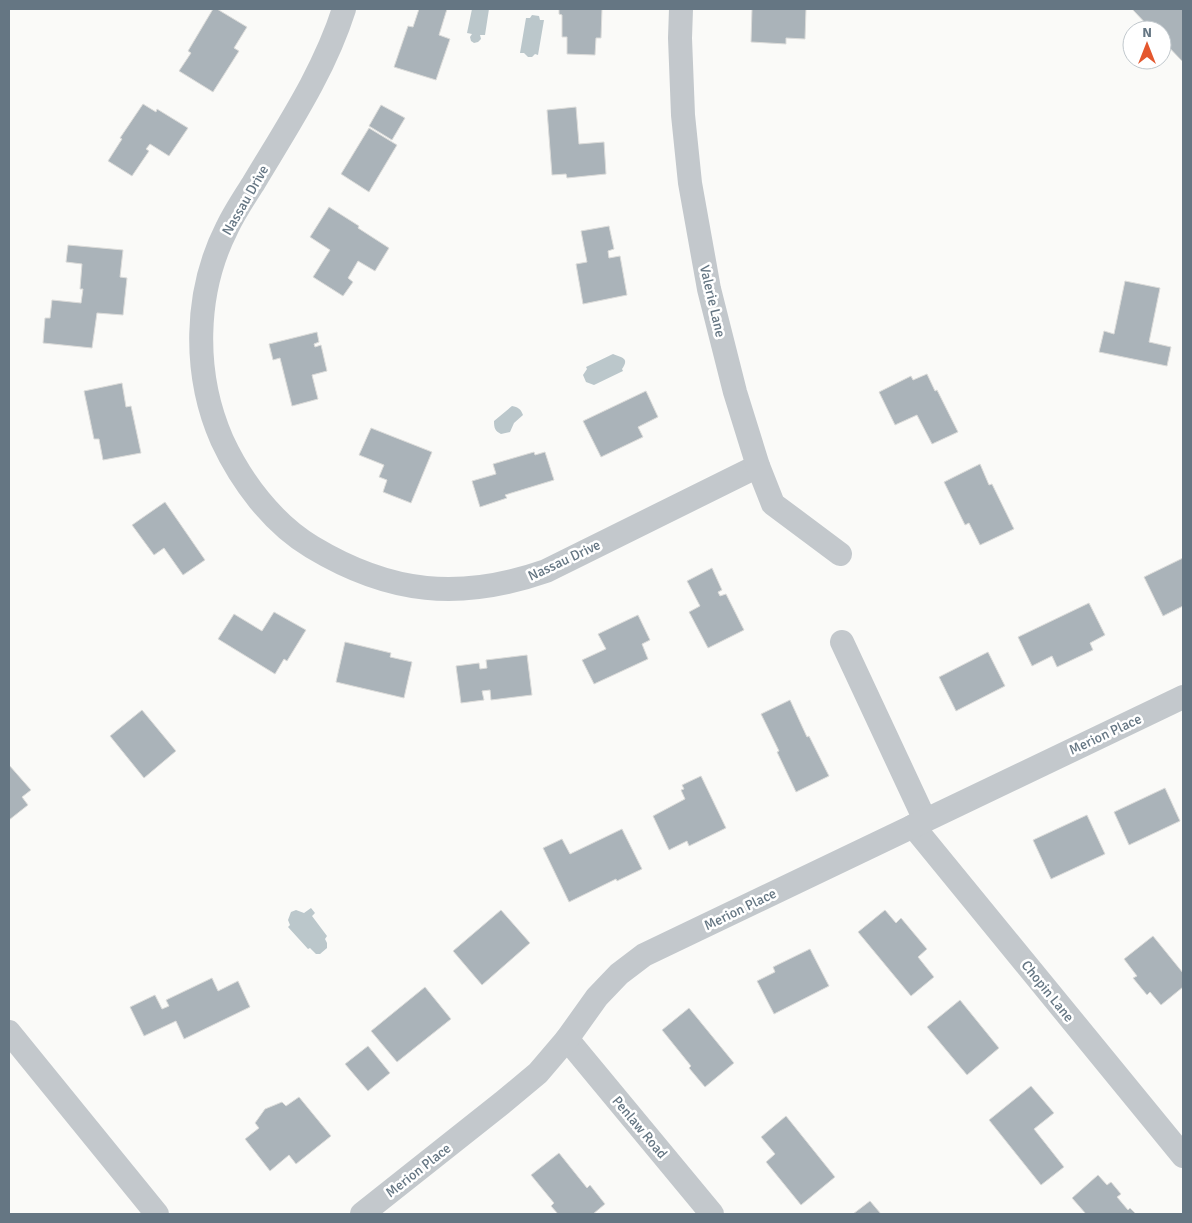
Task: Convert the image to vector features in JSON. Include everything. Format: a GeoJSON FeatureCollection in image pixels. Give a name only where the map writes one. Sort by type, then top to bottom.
{"type":"FeatureCollection","features":[{"type":"Feature","properties":{"kind":"street","name":"Nassau Drive"},"geometry":{"type":"LineString","coordinates":[[344,9],[335,38],[311,87],[226,228],[210,269],[202,307],[201,347],[205,386],[215,424],[231,460],[250,489],[276,518],[306,544],[340,564],[377,578],[410,586],[450,590],[489,587],[546,571],[758,466]]}},
{"type":"Feature","properties":{"kind":"street","name":"Valerie Lane"},"geometry":{"type":"LineString","coordinates":[[681,9],[680,38],[683,115],[690,183],[709,288],[735,392],[758,466],[773,504],[840,554]]}},
{"type":"Feature","properties":{"kind":"street","name":"Chopin Lane"},"geometry":{"type":"LineString","coordinates":[[842,642],[919,823],[1183,1156]]}},
{"type":"Feature","properties":{"kind":"street","name":"Merion Place"},"geometry":{"type":"LineString","coordinates":[[362,1214],[502,1103],[538,1072],[567,1039],[597,997],[619,974],[644,955],[1183,697]]}},
{"type":"Feature","properties":{"kind":"street"},"geometry":{"type":"LineString","coordinates":[[9,1032],[157,1214]]}},
{"type":"Feature","properties":{"kind":"street","name":"Penlaw Road"},"geometry":{"type":"LineString","coordinates":[[567,1039],[712,1214]]}},
{"type":"Feature","properties":{"kind":"shaded area"},"geometry":{"type":"Polygon","coordinates":[[[472,9],[489,9],[485,35],[480,35],[481,39],[474,43],[470,37],[472,34],[467,33],[472,9]]]}},
{"type":"Feature","properties":{"kind":"shaded area"},"geometry":{"type":"Polygon","coordinates":[[[532,15],[539,16],[540,20],[544,20],[538,55],[535,54],[532,57],[528,57],[524,53],[520,53],[526,18],[530,18],[532,15]]]}},
{"type":"Feature","properties":{"kind":"shaded area"},"geometry":{"type":"Polygon","coordinates":[[[613,354],[625,360],[623,371],[594,385],[586,382],[583,375],[587,369],[586,367],[613,354]]]}},
{"type":"Feature","properties":{"kind":"shaded area"},"geometry":{"type":"Polygon","coordinates":[[[512,406],[519,409],[523,415],[514,423],[510,432],[501,434],[495,429],[494,421],[512,406]]]}},
{"type":"Feature","properties":{"kind":"shaded area"},"geometry":{"type":"Polygon","coordinates":[[[311,908],[315,913],[312,916],[327,936],[325,939],[327,948],[320,954],[316,954],[310,948],[308,949],[288,927],[290,925],[288,920],[291,912],[296,910],[304,913],[311,908]]]}},
{"type":"Feature","properties":{"kind":"building"},"geometry":{"type":"Polygon","coordinates":[[[213,9],[217,9],[247,27],[234,48],[239,51],[213,92],[179,71],[191,53],[188,51],[213,9]]]}},
{"type":"Feature","properties":{"kind":"building"},"geometry":{"type":"Polygon","coordinates":[[[419,9],[447,9],[439,35],[450,39],[436,80],[394,67],[408,26],[413,27],[419,9]]]}},
{"type":"Feature","properties":{"kind":"building"},"geometry":{"type":"Polygon","coordinates":[[[559,9],[602,9],[601,38],[596,38],[595,55],[567,54],[567,37],[562,37],[562,15],[559,14],[559,9]]]}},
{"type":"Feature","properties":{"kind":"building"},"geometry":{"type":"Polygon","coordinates":[[[752,9],[806,9],[805,39],[786,38],[786,44],[751,42],[752,9]]]}},
{"type":"Feature","properties":{"kind":"building"},"geometry":{"type":"Polygon","coordinates":[[[1132,9],[1183,9],[1183,62],[1172,50],[1172,20],[1142,20],[1132,9]]]}},
{"type":"Feature","properties":{"kind":"building"},"geometry":{"type":"Polygon","coordinates":[[[143,104],[156,112],[157,109],[188,128],[169,156],[150,144],[146,149],[149,151],[132,176],[108,161],[122,139],[120,138],[143,104]]]}},
{"type":"Feature","properties":{"kind":"building"},"geometry":{"type":"Polygon","coordinates":[[[381,105],[405,118],[392,140],[369,126],[381,105]]]}},
{"type":"Feature","properties":{"kind":"building"},"geometry":{"type":"Polygon","coordinates":[[[576,107],[579,144],[604,142],[606,174],[567,178],[566,174],[552,175],[547,110],[576,107]]]}},
{"type":"Feature","properties":{"kind":"building"},"geometry":{"type":"Polygon","coordinates":[[[369,128],[397,145],[369,192],[341,174],[369,128]]]}},
{"type":"Feature","properties":{"kind":"building"},"geometry":{"type":"Polygon","coordinates":[[[329,207],[389,248],[375,271],[358,261],[348,278],[353,282],[343,296],[313,277],[330,250],[310,237],[329,207]]]}},
{"type":"Feature","properties":{"kind":"building"},"geometry":{"type":"Polygon","coordinates":[[[609,226],[614,249],[608,251],[609,258],[620,256],[627,295],[583,304],[576,264],[587,262],[581,231],[609,226]]]}},
{"type":"Feature","properties":{"kind":"building"},"geometry":{"type":"Polygon","coordinates":[[[68,245],[123,250],[120,277],[127,278],[123,315],[97,313],[92,348],[43,343],[45,318],[50,318],[52,300],[81,303],[83,289],[80,289],[82,264],[66,262],[68,245]]]}},
{"type":"Feature","properties":{"kind":"building"},"geometry":{"type":"Polygon","coordinates":[[[1125,281],[1160,288],[1149,342],[1171,347],[1167,366],[1099,352],[1104,331],[1114,334],[1125,281]]]}},
{"type":"Feature","properties":{"kind":"building"},"geometry":{"type":"Polygon","coordinates":[[[317,332],[319,342],[314,344],[315,347],[321,345],[327,371],[312,375],[318,399],[292,406],[280,358],[273,360],[269,344],[317,332]]]}},
{"type":"Feature","properties":{"kind":"building"},"geometry":{"type":"Polygon","coordinates":[[[927,374],[958,432],[932,444],[917,415],[895,425],[879,392],[911,376],[913,380],[927,374]]]}},
{"type":"Feature","properties":{"kind":"building"},"geometry":{"type":"Polygon","coordinates":[[[122,383],[126,407],[131,406],[141,453],[103,460],[99,439],[94,439],[84,391],[122,383]]]}},
{"type":"Feature","properties":{"kind":"building"},"geometry":{"type":"Polygon","coordinates":[[[646,391],[658,417],[638,427],[643,437],[601,457],[583,421],[646,391]]]}},
{"type":"Feature","properties":{"kind":"building"},"geometry":{"type":"Polygon","coordinates":[[[371,428],[432,452],[411,503],[383,492],[387,480],[379,477],[384,465],[359,455],[371,428]]]}},
{"type":"Feature","properties":{"kind":"building"},"geometry":{"type":"Polygon","coordinates":[[[534,452],[535,455],[545,452],[554,480],[505,495],[507,498],[480,507],[472,481],[496,474],[493,464],[534,452]]]}},
{"type":"Feature","properties":{"kind":"building"},"geometry":{"type":"Polygon","coordinates":[[[980,464],[989,485],[992,484],[1014,529],[980,545],[969,523],[965,525],[944,482],[980,464]]]}},
{"type":"Feature","properties":{"kind":"building"},"geometry":{"type":"Polygon","coordinates":[[[165,502],[205,560],[183,575],[164,548],[154,555],[132,525],[165,502]]]}},
{"type":"Feature","properties":{"kind":"building"},"geometry":{"type":"Polygon","coordinates":[[[1183,558],[1183,606],[1163,616],[1144,577],[1183,558]]]}},
{"type":"Feature","properties":{"kind":"building"},"geometry":{"type":"Polygon","coordinates":[[[712,568],[722,590],[718,592],[720,596],[726,594],[744,630],[708,648],[689,612],[700,606],[687,581],[712,568]]]}},
{"type":"Feature","properties":{"kind":"building"},"geometry":{"type":"Polygon","coordinates":[[[1089,603],[1105,635],[1090,643],[1093,650],[1057,667],[1052,656],[1032,666],[1018,637],[1089,603]]]}},
{"type":"Feature","properties":{"kind":"building"},"geometry":{"type":"Polygon","coordinates":[[[274,612],[306,630],[287,661],[284,659],[275,674],[218,639],[234,614],[262,631],[274,612]]]}},
{"type":"Feature","properties":{"kind":"building"},"geometry":{"type":"Polygon","coordinates":[[[638,615],[650,640],[642,644],[648,659],[594,684],[582,660],[606,649],[598,634],[638,615]]]}},
{"type":"Feature","properties":{"kind":"building"},"geometry":{"type":"Polygon","coordinates":[[[345,642],[391,653],[390,657],[412,662],[404,698],[336,682],[345,642]]]}},
{"type":"Feature","properties":{"kind":"building"},"geometry":{"type":"Polygon","coordinates":[[[988,652],[1005,686],[956,711],[939,677],[988,652]]]}},
{"type":"Feature","properties":{"kind":"building"},"geometry":{"type":"Polygon","coordinates":[[[527,655],[532,695],[491,700],[490,690],[482,691],[484,700],[461,703],[456,666],[479,663],[480,669],[487,668],[486,660],[527,655]]]}},
{"type":"Feature","properties":{"kind":"building"},"geometry":{"type":"Polygon","coordinates":[[[790,700],[807,737],[809,736],[829,776],[796,792],[761,714],[790,700]]]}},
{"type":"Feature","properties":{"kind":"building"},"geometry":{"type":"Polygon","coordinates":[[[142,710],[176,751],[144,778],[110,736],[142,710]]]}},
{"type":"Feature","properties":{"kind":"building"},"geometry":{"type":"Polygon","coordinates":[[[9,765],[31,790],[22,797],[28,805],[9,820],[9,765]]]}},
{"type":"Feature","properties":{"kind":"building"},"geometry":{"type":"Polygon","coordinates":[[[701,776],[726,828],[689,846],[687,841],[669,850],[653,816],[685,799],[681,790],[684,789],[682,785],[701,776]]]}},
{"type":"Feature","properties":{"kind":"building"},"geometry":{"type":"Polygon","coordinates":[[[1165,788],[1180,821],[1129,845],[1114,812],[1165,788]]]}},
{"type":"Feature","properties":{"kind":"building"},"geometry":{"type":"Polygon","coordinates":[[[1087,815],[1105,854],[1051,879],[1033,840],[1087,815]]]}},
{"type":"Feature","properties":{"kind":"building"},"geometry":{"type":"Polygon","coordinates":[[[622,829],[642,869],[617,881],[616,879],[569,902],[543,848],[562,839],[570,854],[622,829]]]}},
{"type":"Feature","properties":{"kind":"building"},"geometry":{"type":"Polygon","coordinates":[[[501,910],[530,943],[482,985],[453,951],[501,910]]]}},
{"type":"Feature","properties":{"kind":"building"},"geometry":{"type":"Polygon","coordinates":[[[885,910],[896,923],[901,918],[927,949],[918,957],[934,977],[911,996],[858,932],[885,910]]]}},
{"type":"Feature","properties":{"kind":"building"},"geometry":{"type":"Polygon","coordinates":[[[1153,936],[1183,973],[1183,987],[1161,1005],[1150,992],[1147,995],[1133,978],[1137,976],[1124,959],[1153,936]]]}},
{"type":"Feature","properties":{"kind":"building"},"geometry":{"type":"Polygon","coordinates":[[[810,949],[829,986],[774,1014],[757,981],[775,972],[773,967],[810,949]]]}},
{"type":"Feature","properties":{"kind":"building"},"geometry":{"type":"Polygon","coordinates":[[[212,978],[218,991],[238,981],[250,1007],[184,1039],[176,1021],[144,1036],[130,1007],[155,995],[162,1009],[169,1006],[166,1000],[212,978]]]}},
{"type":"Feature","properties":{"kind":"building"},"geometry":{"type":"Polygon","coordinates":[[[425,987],[451,1019],[397,1062],[371,1031],[425,987]]]}},
{"type":"Feature","properties":{"kind":"building"},"geometry":{"type":"Polygon","coordinates":[[[960,1000],[999,1048],[967,1075],[927,1027],[960,1000]]]}},
{"type":"Feature","properties":{"kind":"building"},"geometry":{"type":"Polygon","coordinates":[[[689,1008],[734,1063],[705,1087],[662,1030],[689,1008]]]}},
{"type":"Feature","properties":{"kind":"building"},"geometry":{"type":"Polygon","coordinates":[[[368,1046],[390,1073],[368,1091],[345,1064],[368,1046]]]}},
{"type":"Feature","properties":{"kind":"building"},"geometry":{"type":"Polygon","coordinates":[[[1031,1086],[1054,1113],[1034,1129],[1064,1167],[1041,1185],[989,1120],[1031,1086]]]}},
{"type":"Feature","properties":{"kind":"building"},"geometry":{"type":"Polygon","coordinates":[[[299,1097],[331,1136],[296,1164],[289,1155],[270,1171],[245,1139],[259,1128],[255,1123],[265,1109],[282,1102],[286,1106],[299,1097]]]}},
{"type":"Feature","properties":{"kind":"building"},"geometry":{"type":"Polygon","coordinates":[[[786,1116],[835,1177],[801,1205],[766,1162],[775,1154],[761,1137],[786,1116]]]}},
{"type":"Feature","properties":{"kind":"building"},"geometry":{"type":"Polygon","coordinates":[[[559,1153],[587,1188],[590,1185],[605,1204],[593,1214],[558,1214],[551,1206],[554,1203],[531,1175],[559,1153]]]}},
{"type":"Feature","properties":{"kind":"building"},"geometry":{"type":"Polygon","coordinates":[[[1098,1175],[1107,1185],[1111,1182],[1121,1194],[1117,1197],[1128,1210],[1130,1208],[1136,1214],[1086,1214],[1072,1198],[1098,1175]]]}},
{"type":"Feature","properties":{"kind":"building"},"geometry":{"type":"Polygon","coordinates":[[[870,1201],[881,1214],[853,1214],[870,1201]]]}}]}
